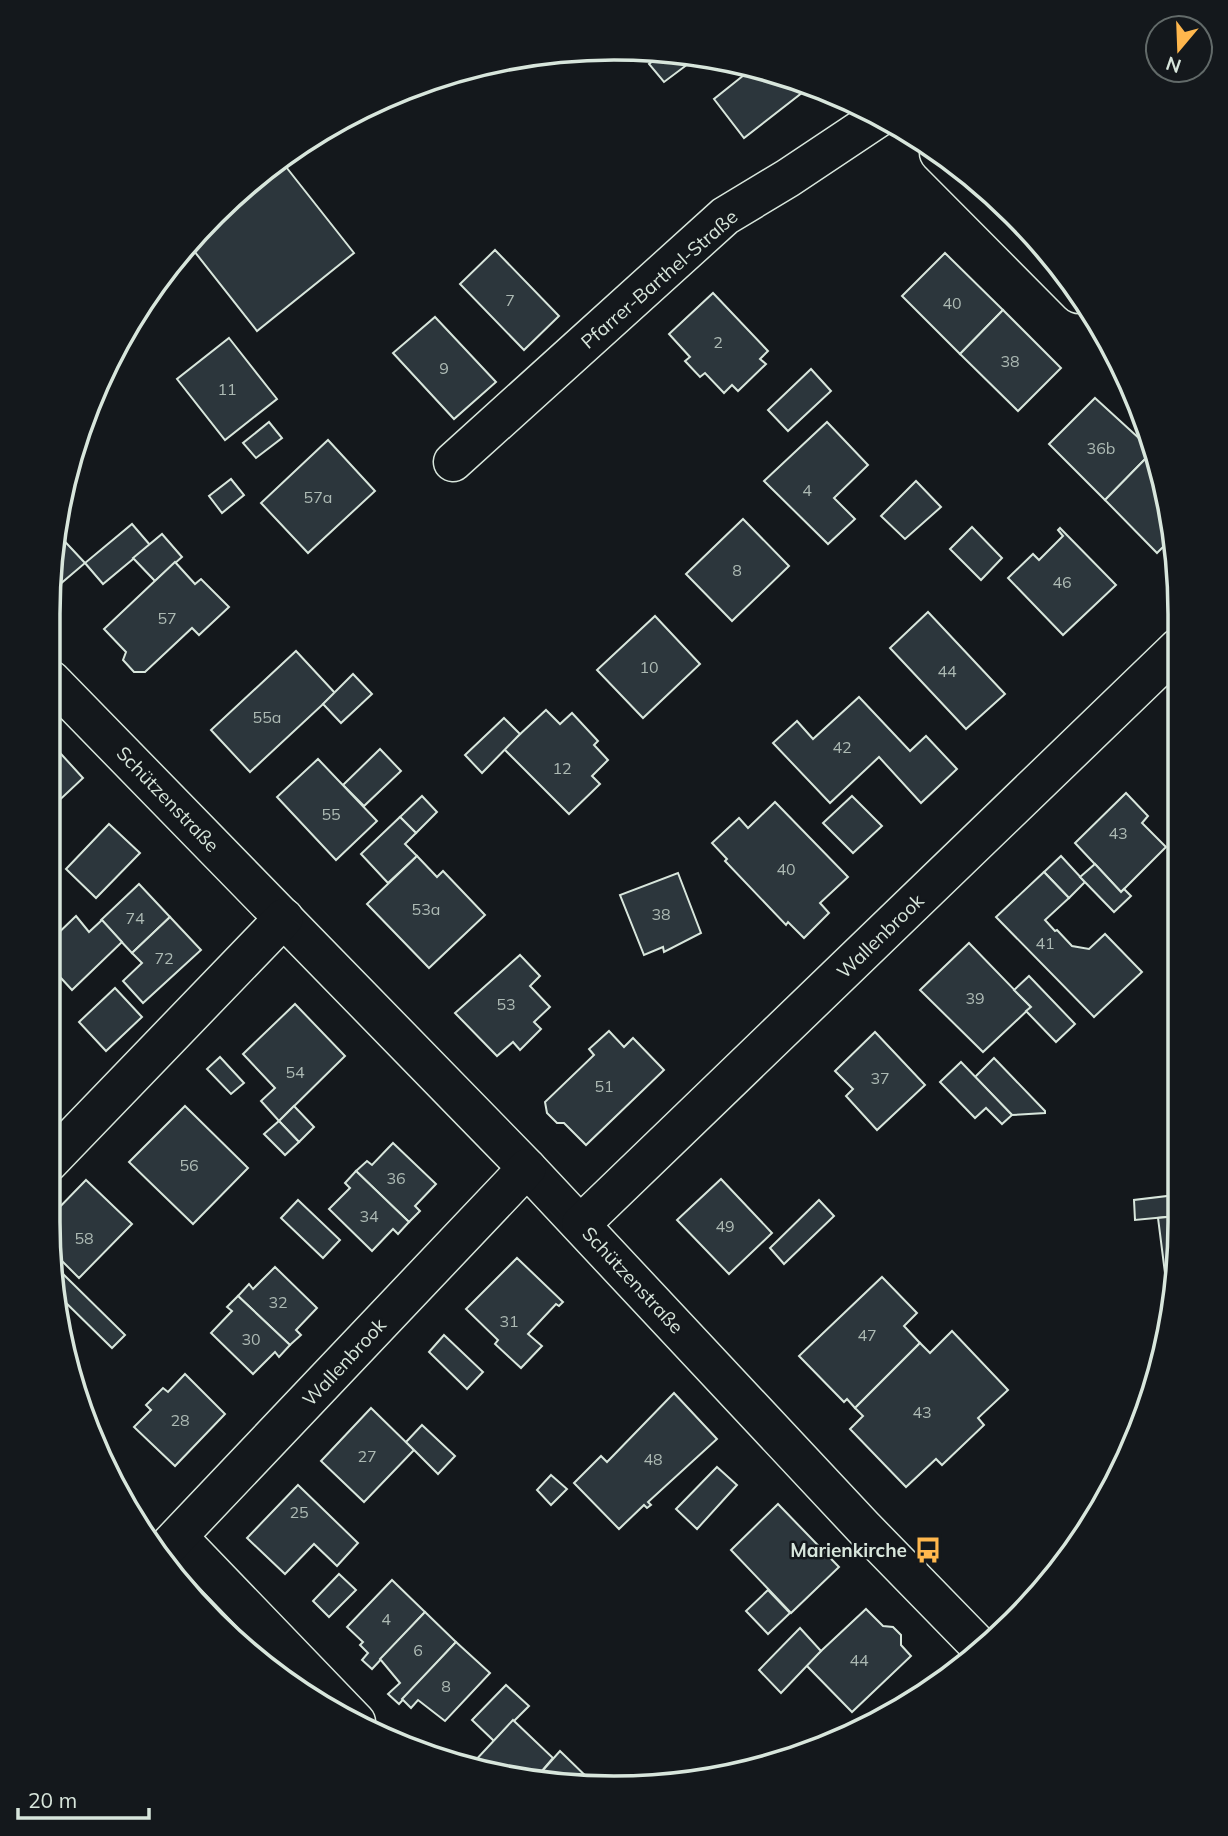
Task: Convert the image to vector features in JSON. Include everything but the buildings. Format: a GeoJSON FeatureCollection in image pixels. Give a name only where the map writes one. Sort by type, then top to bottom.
{"type":"FeatureCollection","features":[{"type":"Feature","properties":{"kind":"street","name":"Pfarrer-Barthel-Straße"},"geometry":{"type":"LineString","coordinates":[[453,462],[725,216],[870,123]]}},
{"type":"Feature","properties":{"kind":"street","name":"Wallenbrook"},"geometry":{"type":"LineString","coordinates":[[581,1224],[1168,658]]}},
{"type":"Feature","properties":{"kind":"street","name":"Schützenstraße"},"geometry":{"type":"LineString","coordinates":[[60,689],[581,1224],[863,1527],[976,1643]]}},
{"type":"Feature","properties":{"kind":"street"},"geometry":{"type":"LineString","coordinates":[[60,1151],[284,918]]}},
{"type":"Feature","properties":{"kind":"street","name":"Wallenbrook"},"geometry":{"type":"LineString","coordinates":[[169,1546],[527,1168]]}},
{"type":"Feature","properties":{"kind":"street"},"geometry":{"type":"LineString","coordinates":[[169,1546],[331,1698]]}},
{"type":"Feature","properties":{"kind":"place","name":"Marienkirche"},"geometry":{"type":"Point","coordinates":[928,1550]}}]}
